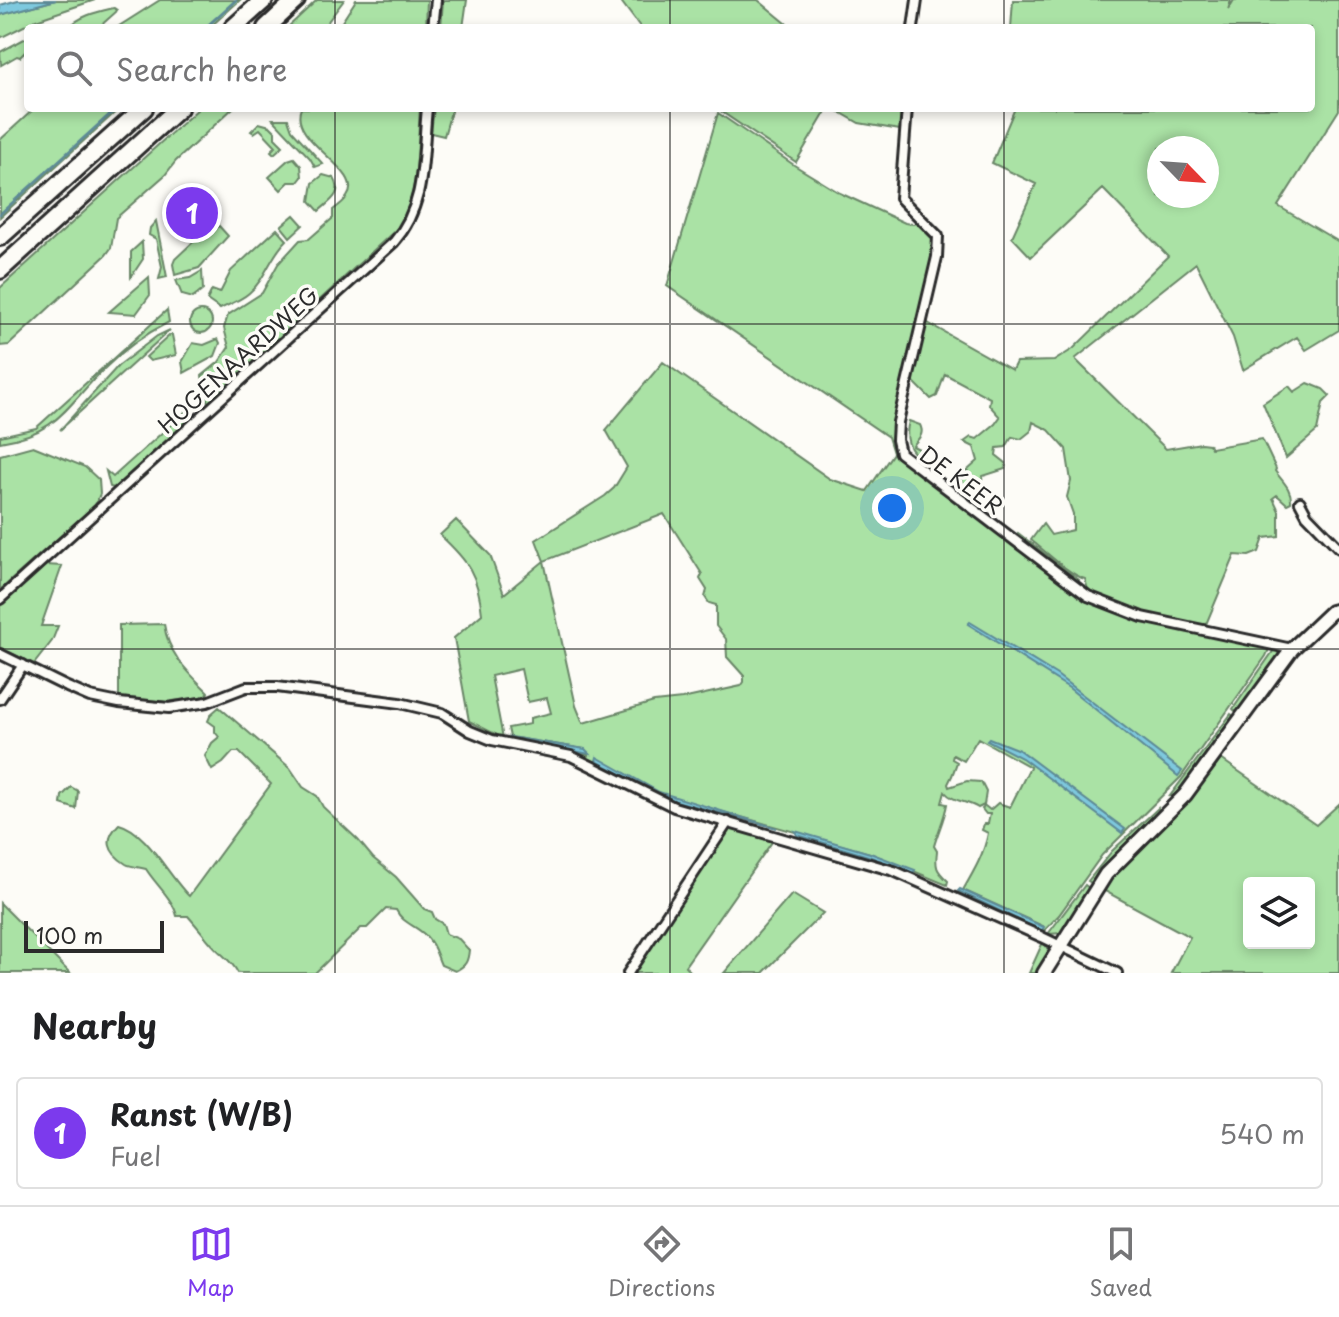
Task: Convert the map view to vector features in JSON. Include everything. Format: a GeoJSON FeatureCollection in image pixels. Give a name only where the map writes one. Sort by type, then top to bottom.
{"type":"FeatureCollection","features":[{"type":"Feature","properties":{"kind":"highway"},"geometry":{"type":"LineString","coordinates":[[237,24],[264,0]]}},
{"type":"Feature","properties":{"kind":"highway"},"geometry":{"type":"LineString","coordinates":[[270,24],[296,0]]}},
{"type":"Feature","properties":{"kind":"highway"},"geometry":{"type":"LineString","coordinates":[[0,237],[140,112]]}},
{"type":"Feature","properties":{"kind":"highway"},"geometry":{"type":"LineString","coordinates":[[0,270],[175,112]]}},
{"type":"Feature","properties":{"kind":"street"},"geometry":{"type":"LineString","coordinates":[[433,24],[436,0]]}},
{"type":"Feature","properties":{"kind":"street"},"geometry":{"type":"LineString","coordinates":[[914,24],[917,0]]}},
{"type":"Feature","properties":{"kind":"street","name":"HOGENAARDWEG"},"geometry":{"type":"LineString","coordinates":[[0,599],[394,242],[408,225],[417,206],[427,112]]}},
{"type":"Feature","properties":{"kind":"street","name":"DE KEER"},"geometry":{"type":"LineString","coordinates":[[907,112],[900,198],[938,236],[937,257],[898,422],[897,440],[902,456],[1088,596],[1142,617],[1292,649]]}},
{"type":"Feature","properties":{"kind":"street"},"geometry":{"type":"LineString","coordinates":[[1300,502],[1307,515],[1339,548]]}},
{"type":"Feature","properties":{"kind":"street"},"geometry":{"type":"LineString","coordinates":[[1044,973],[1106,874],[1185,795],[1292,649],[1331,612],[1339,610]]}},
{"type":"Feature","properties":{"kind":"street"},"geometry":{"type":"LineString","coordinates":[[0,654],[90,697],[141,706],[169,708],[207,702],[246,687],[277,687],[400,703],[442,713],[470,731],[492,740],[571,756],[674,807],[894,871],[1117,973]]}},
{"type":"Feature","properties":{"kind":"street"},"geometry":{"type":"LineString","coordinates":[[0,699],[23,665]]}},
{"type":"Feature","properties":{"kind":"street"},"geometry":{"type":"LineString","coordinates":[[628,973],[728,822]]}},
{"type":"Feature","properties":{"kind":"green space"},"geometry":{"type":"Polygon","coordinates":[[[56,0],[95,0],[24,24],[0,38],[0,15],[56,0]]]}},
{"type":"Feature","properties":{"kind":"green space"},"geometry":{"type":"Polygon","coordinates":[[[160,0],[240,0],[213,24],[122,24],[160,0]]]}},
{"type":"Feature","properties":{"kind":"green space"},"geometry":{"type":"Polygon","coordinates":[[[317,0],[344,0],[326,24],[291,24],[317,0]]]}},
{"type":"Feature","properties":{"kind":"green space"},"geometry":{"type":"Polygon","coordinates":[[[356,0],[427,0],[426,24],[341,24],[356,0]]]}},
{"type":"Feature","properties":{"kind":"green space"},"geometry":{"type":"Polygon","coordinates":[[[443,0],[467,0],[464,24],[441,24],[443,0]]]}},
{"type":"Feature","properties":{"kind":"green space"},"geometry":{"type":"Polygon","coordinates":[[[620,0],[758,0],[787,24],[638,24],[620,0]]]}},
{"type":"Feature","properties":{"kind":"green space"},"geometry":{"type":"Polygon","coordinates":[[[1013,0],[1231,0],[1228,10],[1234,0],[1339,0],[1339,110],[1278,206],[1339,242],[1339,330],[1306,350],[1297,337],[1243,370],[1233,337],[1196,263],[1075,359],[1166,449],[1201,443],[1209,444],[1211,448],[1262,439],[1275,471],[1288,488],[1291,502],[1287,504],[1277,495],[1273,498],[1279,511],[1279,536],[1264,538],[1259,552],[1249,556],[1235,555],[1204,629],[1270,647],[1266,656],[1181,777],[1102,855],[1043,932],[958,892],[1042,930],[1043,926],[963,890],[978,862],[988,833],[982,830],[984,824],[988,824],[990,814],[982,809],[985,806],[990,810],[998,803],[1010,807],[1030,767],[978,738],[964,761],[953,755],[952,759],[957,762],[948,784],[949,787],[967,781],[981,782],[986,792],[984,805],[978,808],[945,792],[942,803],[947,804],[934,846],[937,868],[948,881],[947,885],[870,853],[709,808],[696,815],[595,762],[555,748],[588,755],[584,749],[510,737],[508,728],[530,724],[530,718],[551,713],[547,698],[528,702],[521,669],[491,676],[503,738],[469,721],[454,638],[482,614],[480,600],[470,569],[440,535],[456,520],[490,555],[504,594],[544,561],[536,540],[614,488],[627,467],[606,430],[663,362],[830,479],[867,491],[893,453],[888,437],[667,286],[718,113],[840,193],[905,223],[922,222],[934,239],[935,255],[895,425],[899,458],[1091,601],[1085,579],[1065,568],[1031,540],[1043,524],[1051,535],[1073,530],[1073,514],[1067,497],[1071,481],[1066,449],[1049,430],[1033,422],[1031,431],[1021,439],[1012,437],[1006,447],[997,448],[996,455],[1006,463],[1005,469],[983,476],[980,485],[984,494],[980,500],[966,494],[960,477],[978,461],[974,447],[964,442],[971,437],[977,439],[1000,417],[989,405],[990,398],[945,374],[937,396],[931,399],[912,380],[926,322],[1012,370],[1016,362],[1054,361],[1073,349],[1168,256],[1103,189],[1031,257],[1012,237],[1036,184],[992,163],[1013,112],[1315,112],[1315,24],[1011,24],[1013,0]],[[664,514],[544,561],[576,706],[583,723],[654,702],[741,686],[744,682],[744,676],[727,657],[726,639],[716,626],[716,605],[709,603],[705,597],[707,590],[700,579],[702,574],[664,514]]]}},
{"type":"Feature","properties":{"kind":"green space"},"geometry":{"type":"Polygon","coordinates":[[[117,10],[102,24],[73,24],[84,17],[117,10]]]}},
{"type":"Feature","properties":{"kind":"green space"},"geometry":{"type":"Polygon","coordinates":[[[24,39],[24,53],[20,57],[1,65],[0,52],[24,39]]]}},
{"type":"Feature","properties":{"kind":"green space"},"geometry":{"type":"Polygon","coordinates":[[[31,112],[116,112],[0,217],[0,140],[31,112]]]}},
{"type":"Feature","properties":{"kind":"green space"},"geometry":{"type":"Polygon","coordinates":[[[195,112],[229,112],[116,218],[111,248],[106,255],[9,345],[0,346],[0,288],[195,112]]]}},
{"type":"Feature","properties":{"kind":"green space"},"geometry":{"type":"Polygon","coordinates":[[[301,112],[420,112],[416,167],[408,210],[402,224],[208,403],[202,376],[219,362],[229,347],[224,328],[228,315],[262,293],[278,264],[300,240],[309,239],[333,218],[333,210],[347,197],[350,187],[346,176],[305,132],[301,112]]]}},
{"type":"Feature","properties":{"kind":"green space"},"geometry":{"type":"Polygon","coordinates":[[[434,112],[451,112],[444,136],[431,133],[434,112]]]}},
{"type":"Feature","properties":{"kind":"green space"},"geometry":{"type":"Polygon","coordinates":[[[722,112],[826,112],[796,162],[722,112]]]}},
{"type":"Feature","properties":{"kind":"green space"},"geometry":{"type":"Polygon","coordinates":[[[840,112],[907,112],[906,131],[859,123],[840,112]]]}},
{"type":"Feature","properties":{"kind":"green space"},"geometry":{"type":"Polygon","coordinates":[[[273,119],[288,119],[292,130],[323,164],[315,167],[273,119]]]}},
{"type":"Feature","properties":{"kind":"green space"},"geometry":{"type":"Polygon","coordinates":[[[259,123],[270,126],[283,146],[274,154],[271,151],[276,146],[260,129],[254,133],[251,131],[259,123]]]}},
{"type":"Feature","properties":{"kind":"green space"},"geometry":{"type":"Polygon","coordinates":[[[294,158],[301,166],[302,177],[298,182],[289,182],[281,190],[269,177],[294,158]]]}},
{"type":"Feature","properties":{"kind":"green space"},"geometry":{"type":"Polygon","coordinates":[[[323,175],[334,178],[337,193],[319,211],[310,201],[313,183],[323,175]]]}},
{"type":"Feature","properties":{"kind":"green space"},"geometry":{"type":"Polygon","coordinates":[[[294,215],[303,225],[290,237],[281,226],[294,215]]]}},
{"type":"Feature","properties":{"kind":"green space"},"geometry":{"type":"Polygon","coordinates":[[[156,221],[167,277],[159,279],[162,267],[156,239],[149,235],[156,221]]]}},
{"type":"Feature","properties":{"kind":"green space"},"geometry":{"type":"Polygon","coordinates":[[[219,226],[228,236],[199,268],[175,275],[175,259],[208,228],[212,232],[219,226]]]}},
{"type":"Feature","properties":{"kind":"green space"},"geometry":{"type":"Polygon","coordinates":[[[277,229],[287,240],[255,287],[220,309],[207,300],[212,290],[220,293],[231,271],[277,229]]]}},
{"type":"Feature","properties":{"kind":"green space"},"geometry":{"type":"Polygon","coordinates":[[[142,242],[143,259],[131,277],[131,252],[142,242]]]}},
{"type":"Feature","properties":{"kind":"green space"},"geometry":{"type":"Polygon","coordinates":[[[202,271],[203,290],[193,298],[182,295],[176,280],[190,278],[202,271]]]}},
{"type":"Feature","properties":{"kind":"green space"},"geometry":{"type":"Polygon","coordinates":[[[149,277],[150,295],[136,314],[109,312],[149,277]]]}},
{"type":"Feature","properties":{"kind":"green space"},"geometry":{"type":"Polygon","coordinates":[[[167,310],[169,322],[119,355],[49,425],[20,438],[0,442],[0,436],[36,428],[167,310]]]}},
{"type":"Feature","properties":{"kind":"green space"},"geometry":{"type":"Polygon","coordinates":[[[201,311],[209,314],[212,322],[209,330],[201,333],[193,330],[190,322],[193,314],[201,311]]]}},
{"type":"Feature","properties":{"kind":"green space"},"geometry":{"type":"Polygon","coordinates":[[[170,330],[60,430],[118,366],[157,336],[170,330]]]}},
{"type":"Feature","properties":{"kind":"green space"},"geometry":{"type":"Polygon","coordinates":[[[170,335],[176,355],[150,361],[146,357],[170,335]]]}},
{"type":"Feature","properties":{"kind":"green space"},"geometry":{"type":"Polygon","coordinates":[[[218,339],[220,343],[215,356],[184,373],[182,362],[193,343],[204,345],[218,339]]]}},
{"type":"Feature","properties":{"kind":"green space"},"geometry":{"type":"Polygon","coordinates":[[[1308,383],[1323,389],[1330,396],[1323,403],[1317,431],[1286,458],[1263,403],[1289,386],[1294,392],[1308,383]]]}},
{"type":"Feature","properties":{"kind":"green space"},"geometry":{"type":"Polygon","coordinates":[[[195,403],[190,419],[115,488],[110,487],[106,471],[113,477],[195,403]]]}},
{"type":"Feature","properties":{"kind":"green space"},"geometry":{"type":"Polygon","coordinates":[[[909,421],[920,425],[922,431],[913,446],[921,450],[923,458],[908,443],[909,421]]]}},
{"type":"Feature","properties":{"kind":"green space"},"geometry":{"type":"Polygon","coordinates":[[[33,446],[85,467],[99,480],[100,494],[95,505],[0,590],[0,455],[33,446]]]}},
{"type":"Feature","properties":{"kind":"green space"},"geometry":{"type":"Polygon","coordinates":[[[1018,533],[1079,580],[1077,583],[1015,537],[1018,533]]]}},
{"type":"Feature","properties":{"kind":"green space"},"geometry":{"type":"Polygon","coordinates":[[[46,565],[62,566],[41,626],[58,626],[52,641],[34,664],[0,648],[0,606],[46,565]]]}},
{"type":"Feature","properties":{"kind":"green space"},"geometry":{"type":"Polygon","coordinates":[[[164,624],[174,653],[208,692],[207,696],[166,702],[119,697],[119,625],[164,624]]]}},
{"type":"Feature","properties":{"kind":"green space"},"geometry":{"type":"Polygon","coordinates":[[[1274,650],[1278,650],[1279,658],[1238,714],[1233,709],[1274,650]]]}},
{"type":"Feature","properties":{"kind":"green space"},"geometry":{"type":"Polygon","coordinates":[[[219,707],[290,768],[303,787],[317,796],[323,807],[373,858],[396,877],[424,909],[432,912],[435,919],[443,924],[446,934],[459,939],[469,950],[464,965],[455,971],[441,965],[426,936],[396,910],[386,909],[367,928],[361,928],[315,973],[238,973],[188,916],[177,916],[146,869],[128,865],[115,855],[110,840],[119,824],[129,828],[148,845],[189,896],[271,784],[239,752],[233,752],[212,770],[205,756],[219,737],[215,726],[208,721],[219,707]]]}},
{"type":"Feature","properties":{"kind":"green space"},"geometry":{"type":"Polygon","coordinates":[[[1231,714],[1236,718],[1178,795],[1170,796],[1231,714]]]}},
{"type":"Feature","properties":{"kind":"green space"},"geometry":{"type":"Polygon","coordinates":[[[1221,759],[1316,825],[1339,804],[1339,973],[1171,973],[1190,937],[1101,889],[1190,797],[1221,759]]]}},
{"type":"Feature","properties":{"kind":"green space"},"geometry":{"type":"Polygon","coordinates":[[[71,787],[78,791],[76,809],[61,804],[62,796],[71,787]]]}},
{"type":"Feature","properties":{"kind":"green space"},"geometry":{"type":"Polygon","coordinates":[[[1158,808],[1159,816],[1115,857],[1093,884],[1088,881],[1112,851],[1158,808]]]}},
{"type":"Feature","properties":{"kind":"green space"},"geometry":{"type":"Polygon","coordinates":[[[730,828],[774,839],[685,966],[692,973],[634,973],[730,828]]]}},
{"type":"Feature","properties":{"kind":"green space"},"geometry":{"type":"Polygon","coordinates":[[[1085,885],[1090,889],[1062,933],[1048,934],[1085,885]]]}},
{"type":"Feature","properties":{"kind":"green space"},"geometry":{"type":"Polygon","coordinates":[[[792,894],[823,913],[763,973],[724,973],[792,894]]]}},
{"type":"Feature","properties":{"kind":"green space"},"geometry":{"type":"Polygon","coordinates":[[[0,903],[70,973],[0,973],[0,903]]]}},
{"type":"Feature","properties":{"kind":"green space"},"geometry":{"type":"Polygon","coordinates":[[[1043,942],[1050,952],[1038,973],[1029,973],[1043,942]]]}},
{"type":"Feature","properties":{"kind":"water"},"geometry":{"type":"Polygon","coordinates":[[[18,0],[56,0],[0,15],[0,5],[18,0]]]}},
{"type":"Feature","properties":{"kind":"water"},"geometry":{"type":"Polygon","coordinates":[[[970,622],[1057,675],[1182,771],[1178,776],[1069,688],[968,624],[970,622]]]}},
{"type":"Feature","properties":{"kind":"water"},"geometry":{"type":"Polygon","coordinates":[[[510,737],[585,749],[590,754],[511,740],[510,737]]]}},
{"type":"Feature","properties":{"kind":"water"},"geometry":{"type":"Polygon","coordinates":[[[989,738],[1019,750],[1125,829],[1122,833],[1022,758],[987,740],[989,738]]]}},
{"type":"Feature","properties":{"kind":"water"},"geometry":{"type":"Polygon","coordinates":[[[597,757],[659,792],[777,828],[668,799],[596,761],[597,757]]]}},
{"type":"Feature","properties":{"kind":"water"},"geometry":{"type":"Polygon","coordinates":[[[795,831],[915,870],[913,873],[797,835],[795,831]]]}},
{"type":"Feature","properties":{"kind":"water"},"geometry":{"type":"Polygon","coordinates":[[[960,889],[1044,927],[1042,931],[958,891],[960,889]]]}},
{"type":"Feature","properties":{"kind":"waterway"},"geometry":{"type":"LineString","coordinates":[[209,24],[236,0]]}},
{"type":"Feature","properties":{"kind":"waterway"},"geometry":{"type":"LineString","coordinates":[[0,214],[113,112]]}},
{"type":"Feature","properties":{"kind":"place","name":"Ranst (W/B)"},"geometry":{"type":"Point","coordinates":[192,213]}}]}
